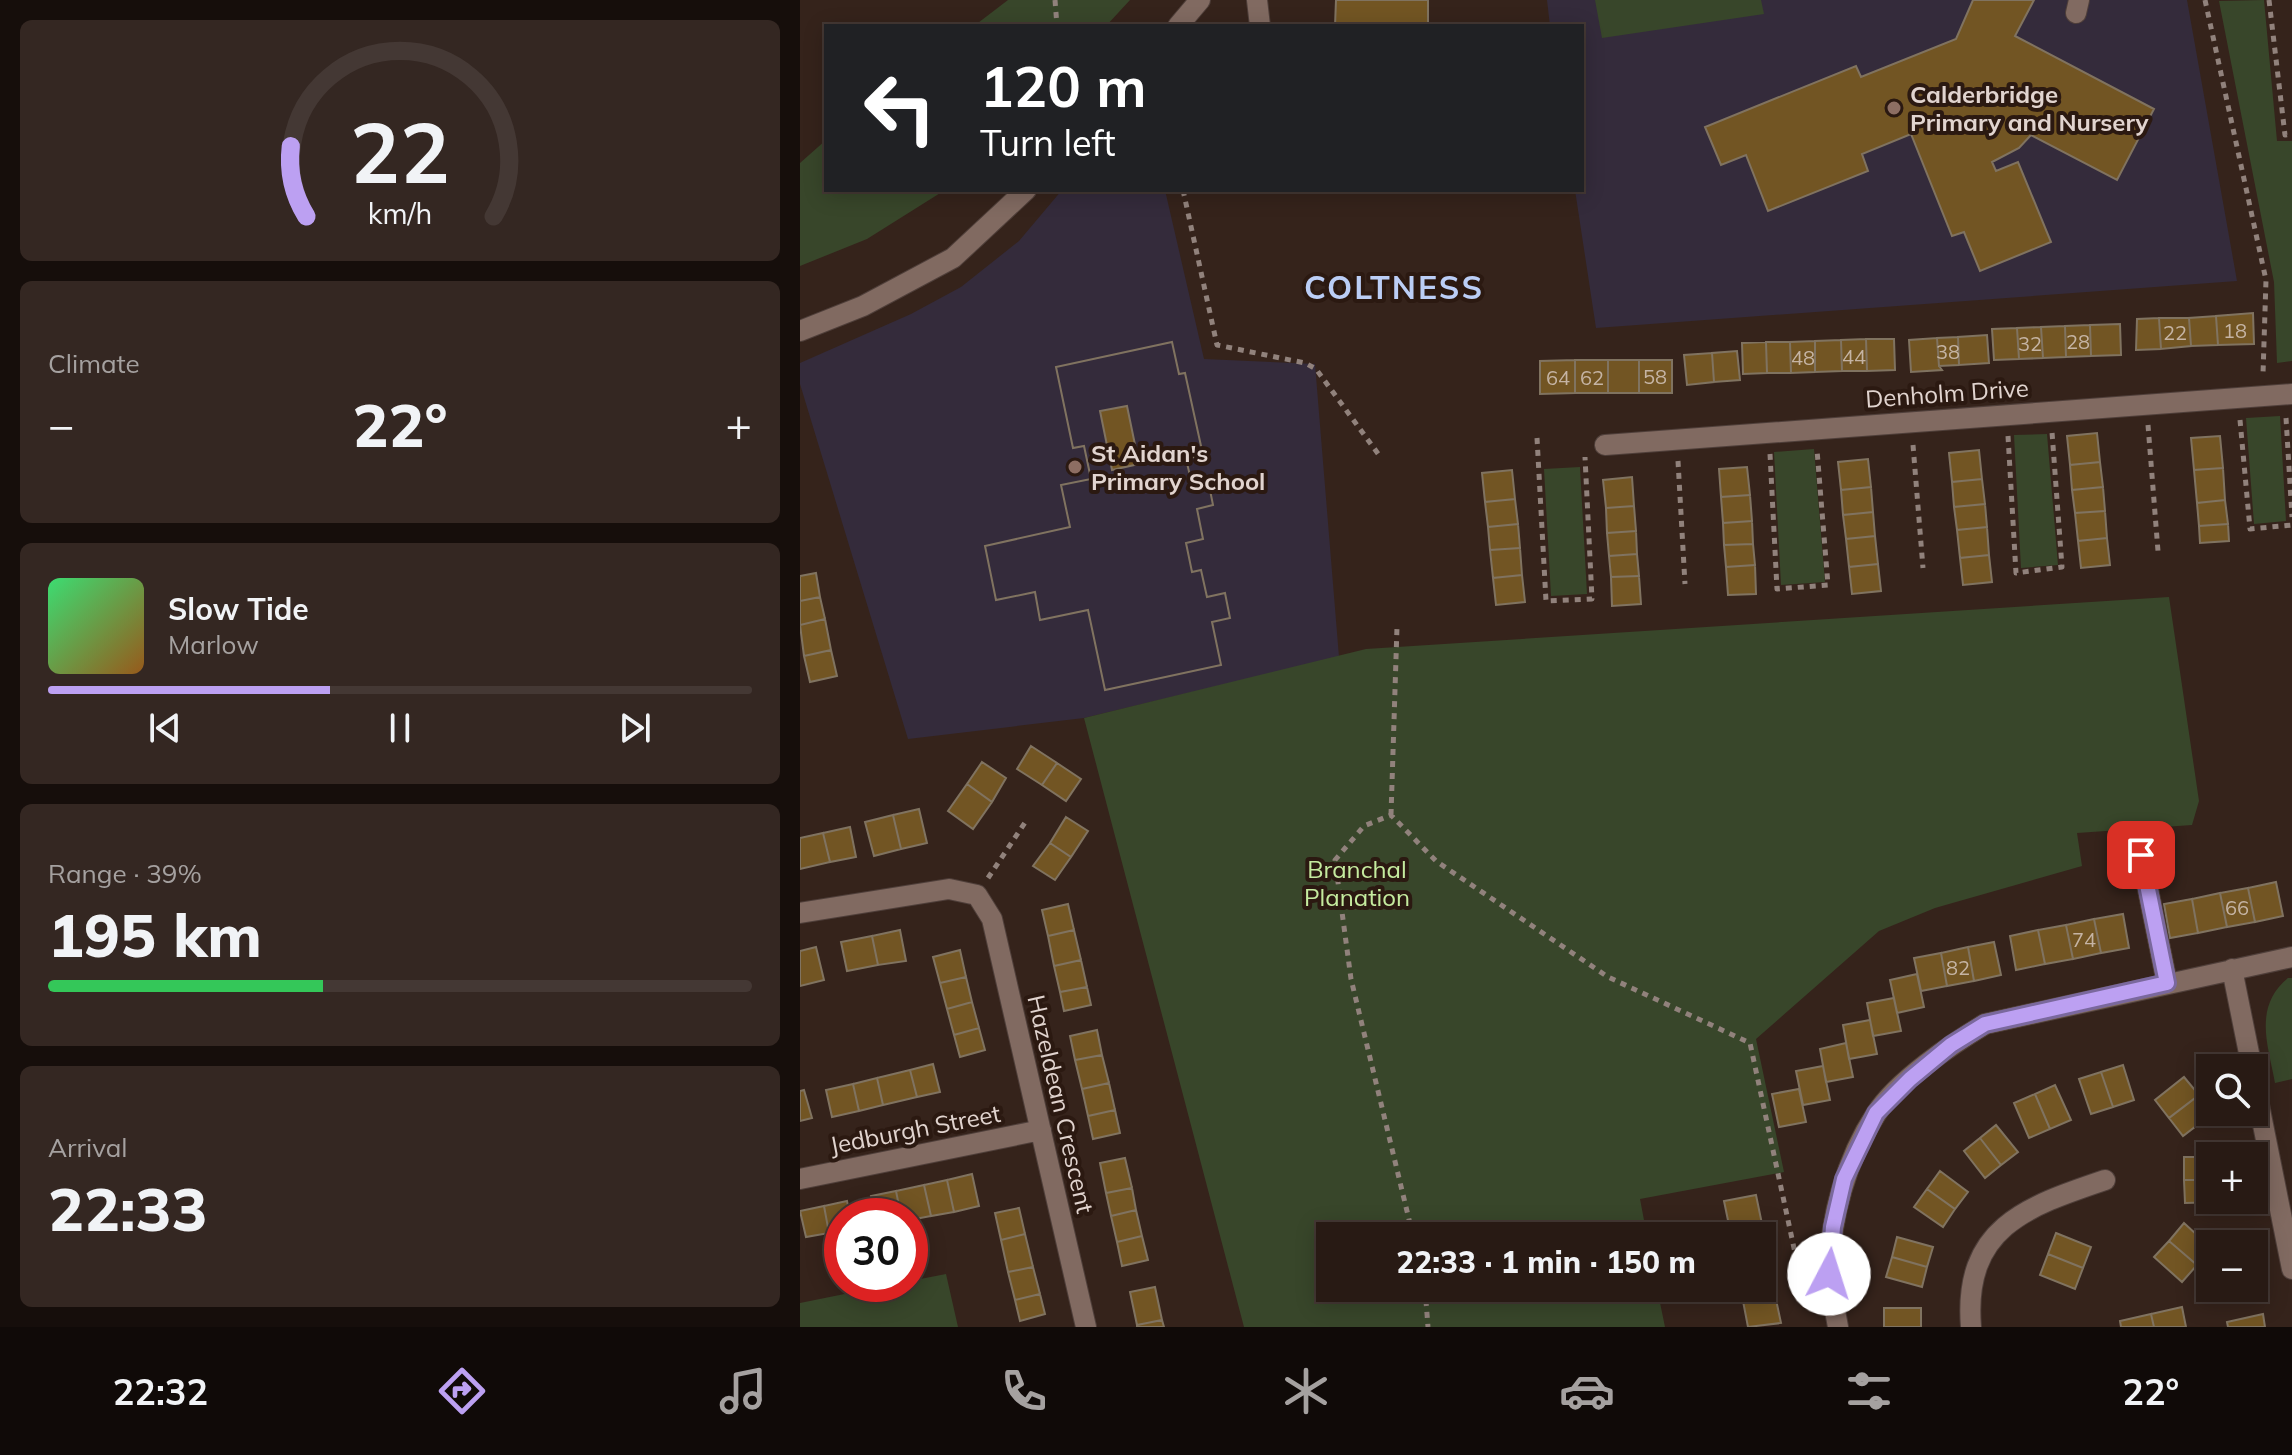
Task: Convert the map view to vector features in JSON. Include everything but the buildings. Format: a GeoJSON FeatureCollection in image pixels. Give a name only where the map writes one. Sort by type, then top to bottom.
{"type":"FeatureCollection","features":[{"type":"Feature","properties":{"kind":"street"},"geometry":{"type":"LineString","coordinates":[[1180,24],[1200,0]]}},
{"type":"Feature","properties":{"kind":"street"},"geometry":{"type":"LineString","coordinates":[[1257,0],[1260,24]]}},
{"type":"Feature","properties":{"kind":"street"},"geometry":{"type":"LineString","coordinates":[[800,331],[863,306],[953,258],[1024,192]]}},
{"type":"Feature","properties":{"kind":"street","name":"Denholm Drive"},"geometry":{"type":"LineString","coordinates":[[1605,445],[2288,394]]}},
{"type":"Feature","properties":{"kind":"street"},"geometry":{"type":"LineString","coordinates":[[2141,855],[2167,983]]}},
{"type":"Feature","properties":{"kind":"street"},"geometry":{"type":"LineString","coordinates":[[800,913],[949,889],[977,895]]}},
{"type":"Feature","properties":{"kind":"street","name":"Hazeldean Crescent"},"geometry":{"type":"LineString","coordinates":[[977,895],[992,919],[1086,1327]]}},
{"type":"Feature","properties":{"kind":"street"},"geometry":{"type":"LineString","coordinates":[[1838,1327],[1829,1274],[1833,1227],[1844,1179],[1876,1113],[1951,1045],[1985,1024],[2292,957]]}},
{"type":"Feature","properties":{"kind":"street"},"geometry":{"type":"LineString","coordinates":[[2232,969],[2249,1054]]}},
{"type":"Feature","properties":{"kind":"street"},"geometry":{"type":"LineString","coordinates":[[2263,1126],[2292,1269]]}},
{"type":"Feature","properties":{"kind":"street","name":"Jedburgh Street"},"geometry":{"type":"LineString","coordinates":[[800,1179],[1041,1130]]}},
{"type":"Feature","properties":{"kind":"street"},"geometry":{"type":"LineString","coordinates":[[1971,1327],[1971,1286],[1979,1258],[1996,1233],[2047,1200],[2105,1180]]}},
{"type":"Feature","properties":{"kind":"path"},"geometry":{"type":"LineString","coordinates":[[1055,0],[1057,24]]}},
{"type":"Feature","properties":{"kind":"path"},"geometry":{"type":"LineString","coordinates":[[2205,0],[2266,280],[2262,395]]}},
{"type":"Feature","properties":{"kind":"path"},"geometry":{"type":"LineString","coordinates":[[2269,0],[2285,135],[2292,134]]}},
{"type":"Feature","properties":{"kind":"path"},"geometry":{"type":"LineString","coordinates":[[1183,192],[1217,345],[1305,363],[1316,369],[1379,455]]}},
{"type":"Feature","properties":{"kind":"path"},"geometry":{"type":"LineString","coordinates":[[2288,394],[2292,517]]}},
{"type":"Feature","properties":{"kind":"path"},"geometry":{"type":"LineString","coordinates":[[2238,397],[2250,529],[2292,525]]}},
{"type":"Feature","properties":{"kind":"path"},"geometry":{"type":"LineString","coordinates":[[2146,404],[2158,551]]}},
{"type":"Feature","properties":{"kind":"path"},"geometry":{"type":"LineString","coordinates":[[2006,414],[2016,573],[2062,567],[2050,411]]}},
{"type":"Feature","properties":{"kind":"path"},"geometry":{"type":"LineString","coordinates":[[1911,422],[1923,568]]}},
{"type":"Feature","properties":{"kind":"path"},"geometry":{"type":"LineString","coordinates":[[1769,433],[1777,589],[1828,585],[1815,429]]}},
{"type":"Feature","properties":{"kind":"path"},"geometry":{"type":"LineString","coordinates":[[1537,438],[1546,601],[1592,599],[1585,455]]}},
{"type":"Feature","properties":{"kind":"path"},"geometry":{"type":"LineString","coordinates":[[1677,439],[1685,584]]}},
{"type":"Feature","properties":{"kind":"path"},"geometry":{"type":"LineString","coordinates":[[1397,627],[1391,815],[1436,861],[1608,977],[1750,1043],[1800,1276],[1829,1274]]}},
{"type":"Feature","properties":{"kind":"path"},"geometry":{"type":"LineString","coordinates":[[1391,815],[1364,826],[1335,860],[1351,979],[1410,1222]]}},
{"type":"Feature","properties":{"kind":"path"},"geometry":{"type":"LineString","coordinates":[[977,895],[1026,821]]}},
{"type":"Feature","properties":{"kind":"path"},"geometry":{"type":"LineString","coordinates":[[1426,1302],[1428,1327]]}},
{"type":"Feature","properties":{"kind":"shaded area","name":"Calderbridge Primary and Nursery"},"geometry":{"type":"Polygon","coordinates":[[[1547,0],[2187,0],[2237,281],[1596,328],[1575,192],[1584,192],[1584,24],[1550,24],[1547,0]]]}},
{"type":"Feature","properties":{"kind":"shaded area","name":"St Aidan's Primary School"},"geometry":{"type":"Polygon","coordinates":[[[1060,192],[1165,192],[1204,359],[1315,364],[1339,657],[1084,718],[908,739],[800,384],[800,363],[911,314],[961,287],[1019,241],[1060,192]]]}},
{"type":"Feature","properties":{"kind":"green space"},"geometry":{"type":"Polygon","coordinates":[[[1008,0],[1130,0],[1108,24],[977,24],[1008,0]]]}},
{"type":"Feature","properties":{"kind":"green space"},"geometry":{"type":"Polygon","coordinates":[[[1595,0],[1761,0],[1764,14],[1602,38],[1595,0]]]}},
{"type":"Feature","properties":{"kind":"green space"},"geometry":{"type":"Polygon","coordinates":[[[2264,0],[2277,141],[2292,141],[2292,361],[2277,363],[2274,282],[2219,1],[2264,0]]]}},
{"type":"Feature","properties":{"kind":"green space"},"geometry":{"type":"Polygon","coordinates":[[[824,142],[824,192],[942,192],[867,239],[800,266],[800,163],[824,142]]]}},
{"type":"Feature","properties":{"kind":"green space"},"geometry":{"type":"Polygon","coordinates":[[[2280,416],[2286,521],[2254,524],[2246,418],[2280,416]]]}},
{"type":"Feature","properties":{"kind":"green space"},"geometry":{"type":"Polygon","coordinates":[[[2047,434],[2058,565],[2021,568],[2014,435],[2047,434]]]}},
{"type":"Feature","properties":{"kind":"green space"},"geometry":{"type":"Polygon","coordinates":[[[1814,449],[1825,582],[1781,585],[1774,452],[1814,449]]]}},
{"type":"Feature","properties":{"kind":"green space"},"geometry":{"type":"Polygon","coordinates":[[[1580,467],[1587,594],[1551,596],[1544,469],[1580,467]]]}},
{"type":"Feature","properties":{"kind":"green space","name":"Branchal Planation"},"geometry":{"type":"Polygon","coordinates":[[[2169,597],[2199,801],[2192,825],[2077,833],[2082,866],[1935,908],[1879,931],[1756,1039],[1784,1172],[1640,1199],[1644,1222],[1316,1222],[1316,1302],[1660,1302],[1665,1327],[1244,1327],[1084,718],[1366,649],[2169,597]]]}},
{"type":"Feature","properties":{"kind":"green space"},"geometry":{"type":"Polygon","coordinates":[[[2292,978],[2292,1079],[2275,1083],[2267,1041],[2267,1014],[2277,989],[2292,978]]]}},
{"type":"Feature","properties":{"kind":"green space"},"geometry":{"type":"Polygon","coordinates":[[[946,1274],[958,1327],[800,1327],[800,1303],[824,1298],[824,1302],[928,1302],[928,1278],[946,1274]]]}},
{"type":"Feature","properties":{"kind":"place","name":"Calderbridge Primary and Nursery"},"geometry":{"type":"Point","coordinates":[1894,108]}},
{"type":"Feature","properties":{"kind":"place","name":"St Aidan's Primary School"},"geometry":{"type":"Point","coordinates":[1075,467]}},
{"type":"Feature","properties":{"kind":"district","name":"COLTNESS"},"geometry":{"type":"Point","coordinates":[1394,287]}},
{"type":"Feature","properties":{"kind":"route"},"geometry":{"type":"LineString","coordinates":[[1829,1274],[1833,1227],[1844,1179],[1876,1113],[1910,1079],[1951,1045],[1985,1024],[2167,983],[2141,855]]}}]}
